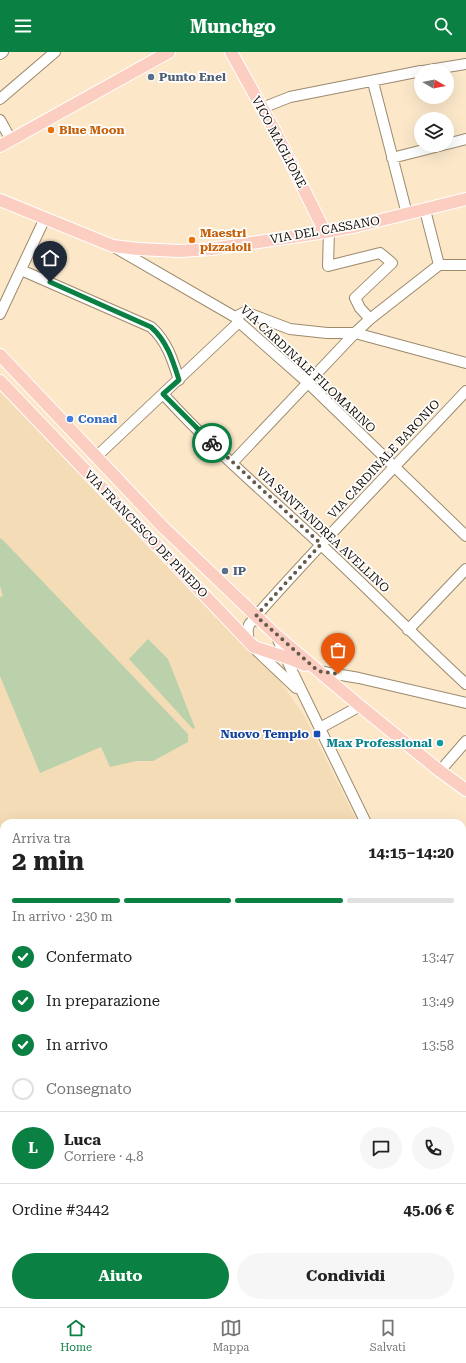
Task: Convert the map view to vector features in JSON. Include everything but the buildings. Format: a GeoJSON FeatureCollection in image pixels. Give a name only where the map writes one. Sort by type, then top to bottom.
{"type":"FeatureCollection","features":[{"type":"Feature","properties":{"kind":"main road"},"geometry":{"type":"LineString","coordinates":[[0,146],[169,52]]}},
{"type":"Feature","properties":{"kind":"main road","name":"VICO MAGLIONE"},"geometry":{"type":"LineString","coordinates":[[231,52],[275,131],[327,232]]}},
{"type":"Feature","properties":{"kind":"main road","name":"VIA DEL CASSANO"},"geometry":{"type":"LineString","coordinates":[[0,200],[113,246],[158,251],[211,249],[327,232],[425,210],[466,199]]}},
{"type":"Feature","properties":{"kind":"main road","name":"VIA FRANCESCO DE PINEDO"},"geometry":{"type":"LineString","coordinates":[[0,355],[162,526],[276,635],[318,671]]}},
{"type":"Feature","properties":{"kind":"main road","name":"VIA FRANCESCO DE PINEDO"},"geometry":{"type":"LineString","coordinates":[[0,380],[256,647]]}},
{"type":"Feature","properties":{"kind":"main road"},"geometry":{"type":"LineString","coordinates":[[256,647],[286,657],[318,671],[440,771],[466,790]]}},
{"type":"Feature","properties":{"kind":"street"},"geometry":{"type":"LineString","coordinates":[[0,99],[55,52]]}},
{"type":"Feature","properties":{"kind":"street"},"geometry":{"type":"LineString","coordinates":[[454,66],[466,64]]}},
{"type":"Feature","properties":{"kind":"street"},"geometry":{"type":"LineString","coordinates":[[262,108],[290,97],[414,73]]}},
{"type":"Feature","properties":{"kind":"street"},"geometry":{"type":"LineString","coordinates":[[373,82],[407,214]]}},
{"type":"Feature","properties":{"kind":"street"},"geometry":{"type":"LineString","coordinates":[[0,120],[11,140]]}},
{"type":"Feature","properties":{"kind":"street"},"geometry":{"type":"LineString","coordinates":[[454,142],[466,139]]}},
{"type":"Feature","properties":{"kind":"street"},"geometry":{"type":"LineString","coordinates":[[392,158],[416,152]]}},
{"type":"Feature","properties":{"kind":"street"},"geometry":{"type":"LineString","coordinates":[[425,210],[439,265]]}},
{"type":"Feature","properties":{"kind":"street"},"geometry":{"type":"LineString","coordinates":[[0,314],[45,218]]}},
{"type":"Feature","properties":{"kind":"street"},"geometry":{"type":"LineString","coordinates":[[327,232],[328,266],[380,253],[392,263],[355,298],[360,308],[370,319]]}},
{"type":"Feature","properties":{"kind":"street","name":"VIA CARDINALE FILOMARINO"},"geometry":{"type":"LineString","coordinates":[[113,246],[237,320],[307,382],[466,536]]}},
{"type":"Feature","properties":{"kind":"street"},"geometry":{"type":"LineString","coordinates":[[232,463],[307,382],[355,332],[370,319],[439,265],[466,265]]}},
{"type":"Feature","properties":{"kind":"street"},"geometry":{"type":"LineString","coordinates":[[21,270],[151,327],[169,352],[179,380]]}},
{"type":"Feature","properties":{"kind":"street"},"geometry":{"type":"LineString","coordinates":[[96,457],[179,380],[245,312],[290,329],[331,333],[355,332],[466,363]]}},
{"type":"Feature","properties":{"kind":"street","name":"VIA CARDINALE BARONIO"},"geometry":{"type":"LineString","coordinates":[[256,647],[247,628],[249,624],[259,618],[321,544],[395,468],[466,391]]}},
{"type":"Feature","properties":{"kind":"street","name":"VIA SANT'ANDREA AVELLINO"},"geometry":{"type":"LineString","coordinates":[[163,394],[232,463],[321,544],[408,630],[466,684]]}},
{"type":"Feature","properties":{"kind":"street"},"geometry":{"type":"LineString","coordinates":[[408,630],[466,569]]}},
{"type":"Feature","properties":{"kind":"street"},"geometry":{"type":"LineString","coordinates":[[256,647],[269,650],[274,646],[276,635]]}},
{"type":"Feature","properties":{"kind":"street"},"geometry":{"type":"LineString","coordinates":[[276,635],[304,697],[364,819]]}},
{"type":"Feature","properties":{"kind":"street"},"geometry":{"type":"LineString","coordinates":[[256,647],[304,697]]}},
{"type":"Feature","properties":{"kind":"street"},"geometry":{"type":"LineString","coordinates":[[293,674],[297,667],[306,665]]}},
{"type":"Feature","properties":{"kind":"street"},"geometry":{"type":"LineString","coordinates":[[318,671],[359,678],[466,703]]}},
{"type":"Feature","properties":{"kind":"street"},"geometry":{"type":"LineString","coordinates":[[320,728],[360,706]]}},
{"type":"Feature","properties":{"kind":"street"},"geometry":{"type":"LineString","coordinates":[[440,771],[466,741]]}},
{"type":"Feature","properties":{"kind":"shaded area"},"geometry":{"type":"Polygon","coordinates":[[[0,387],[280,681],[305,717],[356,819],[0,819],[0,387]]]}},
{"type":"Feature","properties":{"kind":"green space"},"geometry":{"type":"Polygon","coordinates":[[[0,538],[188,734],[188,742],[153,761],[136,761],[110,767],[101,747],[40,773],[0,676],[0,597],[3,596],[0,586],[0,538]]]}},
{"type":"Feature","properties":{"kind":"green space"},"geometry":{"type":"Polygon","coordinates":[[[148,639],[168,659],[195,728],[193,729],[129,659],[148,639]]]}},
{"type":"Feature","properties":{"kind":"way so far"},"geometry":{"type":"LineString","coordinates":[[212,443],[321,544],[256,616],[318,671],[338,674]]}},
{"type":"Feature","properties":{"kind":"place","name":"Punto Enel"},"geometry":{"type":"Point","coordinates":[151,77]}},
{"type":"Feature","properties":{"kind":"place","name":"Blue Moon"},"geometry":{"type":"Point","coordinates":[51,130]}},
{"type":"Feature","properties":{"kind":"place","name":"Maestri pizzaioli"},"geometry":{"type":"Point","coordinates":[192,240]}},
{"type":"Feature","properties":{"kind":"place","name":"Conad"},"geometry":{"type":"Point","coordinates":[70,419]}},
{"type":"Feature","properties":{"kind":"place","name":"IP"},"geometry":{"type":"Point","coordinates":[225,571]}},
{"type":"Feature","properties":{"kind":"place","name":"Nuovo Tempio"},"geometry":{"type":"Point","coordinates":[317,734]}},
{"type":"Feature","properties":{"kind":"place","name":"Max Professional"},"geometry":{"type":"Point","coordinates":[440,743]}},
{"type":"Feature","properties":{"kind":"route"},"geometry":{"type":"LineString","coordinates":[[50,282],[151,327],[161,338],[169,352],[179,380],[163,394],[212,443]]}}]}
